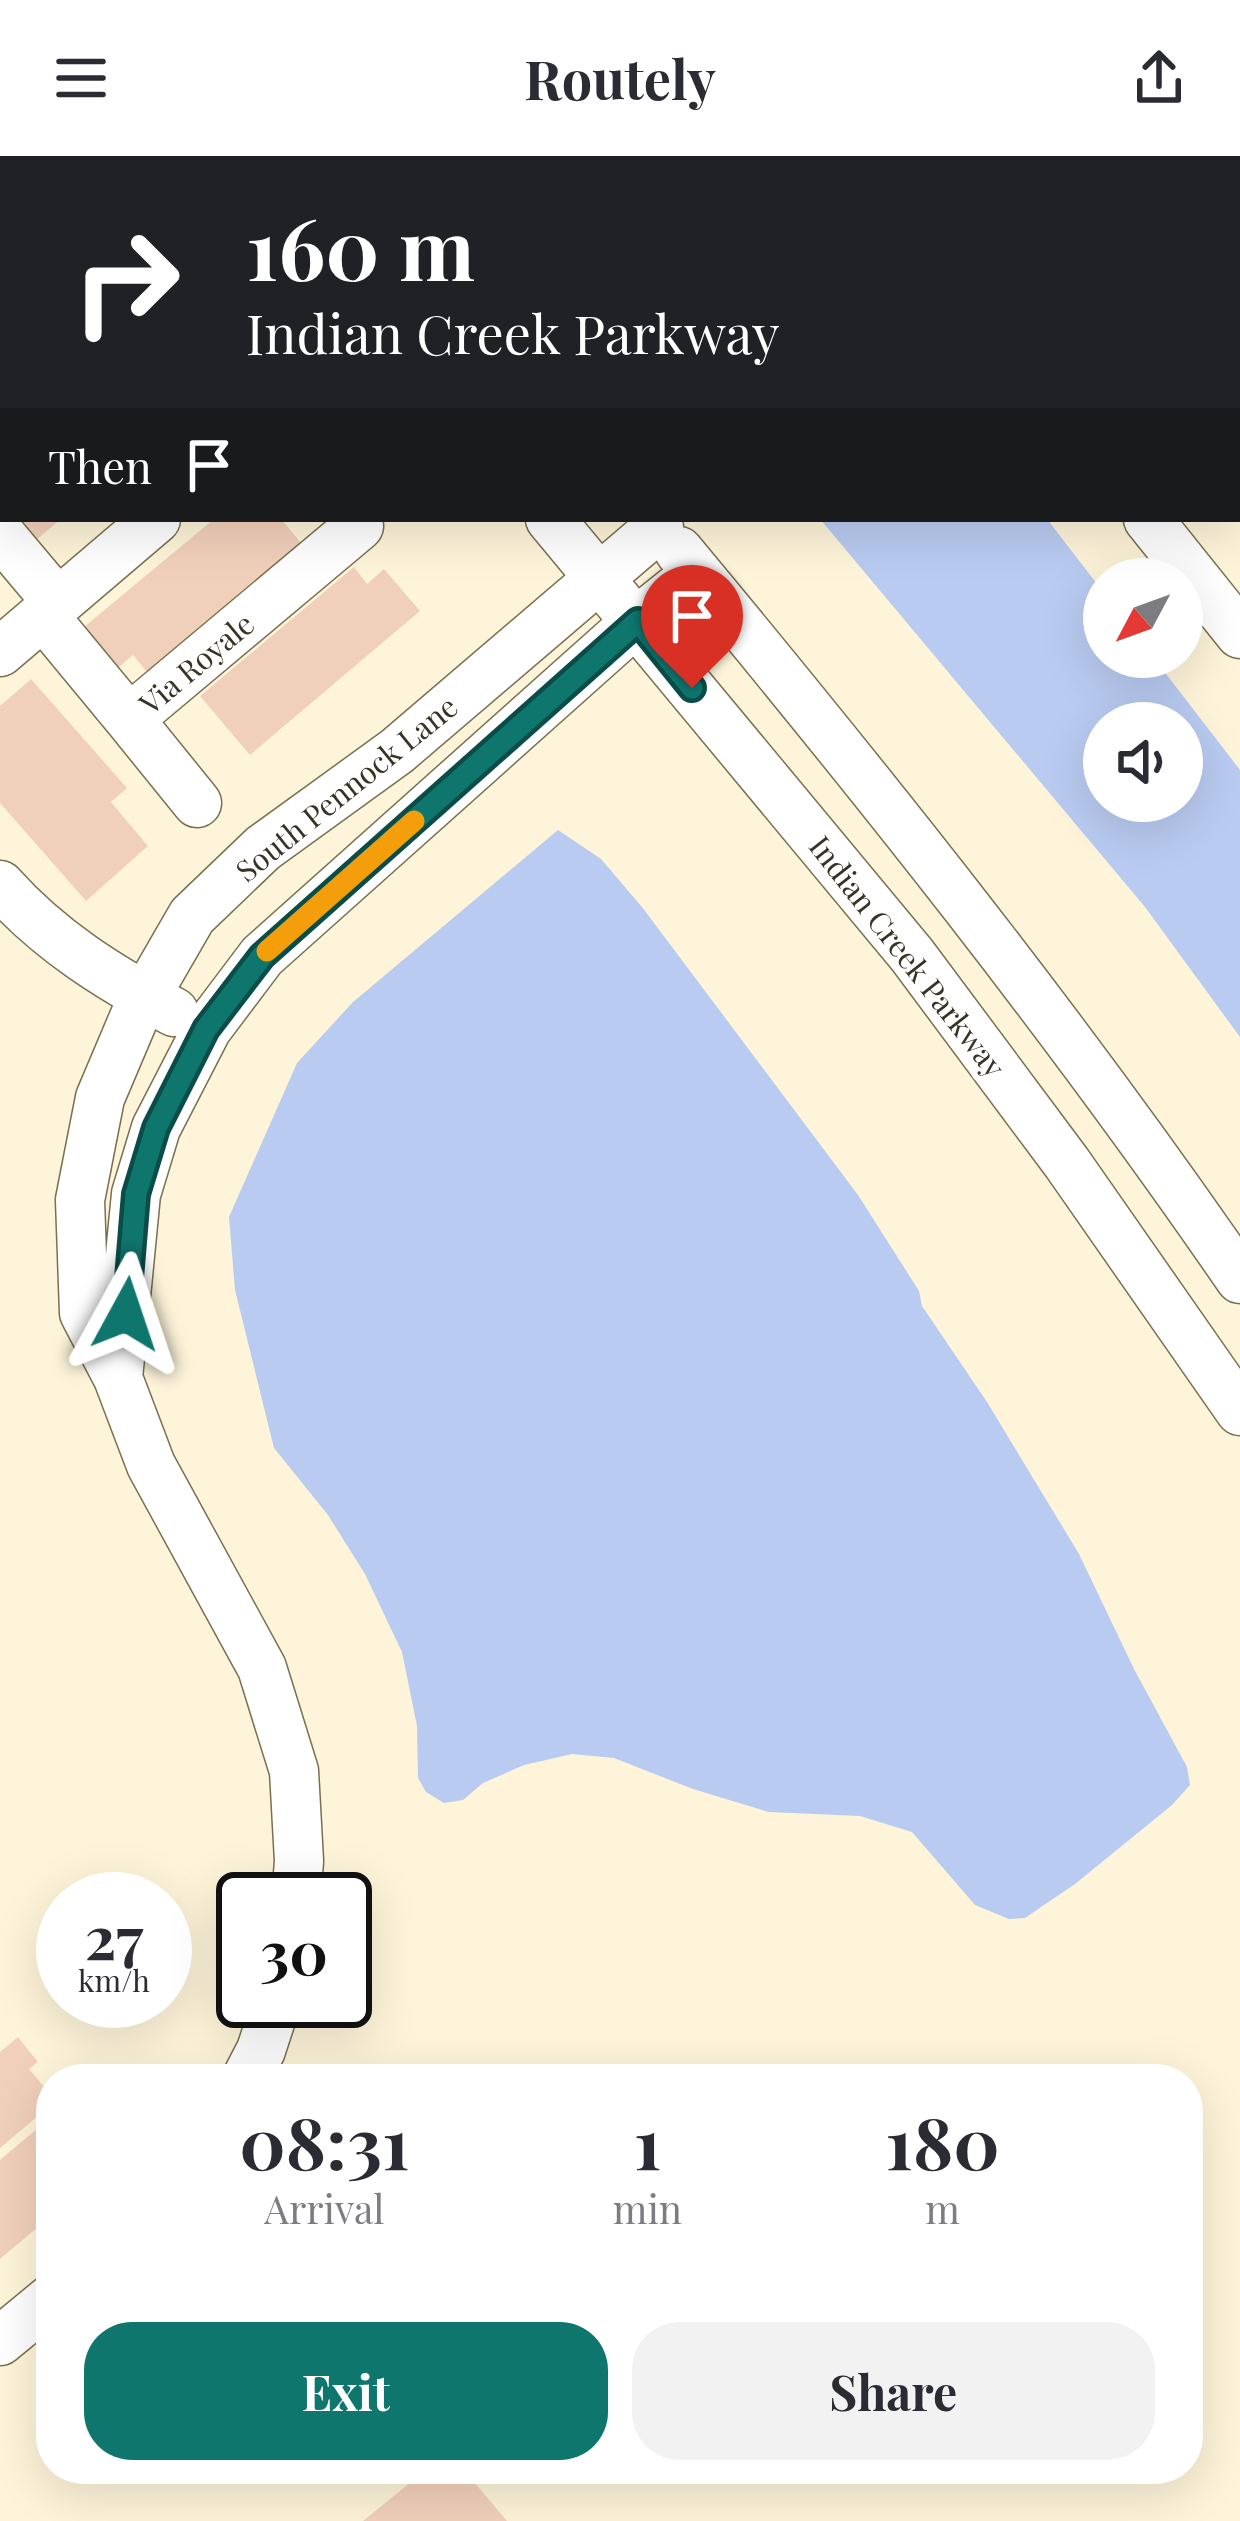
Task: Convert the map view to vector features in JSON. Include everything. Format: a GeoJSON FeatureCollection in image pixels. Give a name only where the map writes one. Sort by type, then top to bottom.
{"type":"FeatureCollection","features":[{"type":"Feature","properties":{"kind":"street"},"geometry":{"type":"LineString","coordinates":[[0,652],[152,522]]}},
{"type":"Feature","properties":{"kind":"street","name":"Via Royale"},"geometry":{"type":"LineString","coordinates":[[0,534],[129,719],[359,526],[355,522]]}},
{"type":"Feature","properties":{"kind":"street","name":"Indian Creek Parkway"},"geometry":{"type":"LineString","coordinates":[[553,522],[912,955],[1067,1163],[1240,1411]]}},
{"type":"Feature","properties":{"kind":"street"},"geometry":{"type":"LineString","coordinates":[[1150,522],[1240,634]]}},
{"type":"Feature","properties":{"kind":"street"},"geometry":{"type":"LineString","coordinates":[[655,523],[973,912],[1131,1120],[1240,1279]]}},
{"type":"Feature","properties":{"kind":"street","name":"South Pennock Lane"},"geometry":{"type":"LineString","coordinates":[[298,1872],[294,1771],[262,1668],[151,1465],[118,1378],[84,1313],[80,1200],[100,1098],[145,997],[192,916],[263,848],[397,752],[655,523]]}},
{"type":"Feature","properties":{"kind":"street","name":"South Pennock Lane"},"geometry":{"type":"LineString","coordinates":[[118,1378],[136,1194],[156,1128],[206,1029],[262,956],[697,573]]}},
{"type":"Feature","properties":{"kind":"street"},"geometry":{"type":"LineString","coordinates":[[129,719],[197,803]]}},
{"type":"Feature","properties":{"kind":"street"},"geometry":{"type":"LineString","coordinates":[[0,885],[75,954],[206,1029]]}},
{"type":"Feature","properties":{"kind":"street"},"geometry":{"type":"LineString","coordinates":[[254,2064],[269,2028]]}},
{"type":"Feature","properties":{"kind":"street"},"geometry":{"type":"LineString","coordinates":[[0,2341],[36,2311]]}},
{"type":"Feature","properties":{"kind":"water"},"geometry":{"type":"Polygon","coordinates":[[[823,522],[1049,522],[1083,566],[1083,678],[1169,678],[1188,702],[1083,702],[1083,822],[1203,822],[1203,722],[1240,770],[1240,1037],[1145,907],[823,522]]]}},
{"type":"Feature","properties":{"kind":"water"},"geometry":{"type":"Polygon","coordinates":[[[558,830],[601,859],[642,907],[858,1195],[919,1291],[922,1306],[1079,1554],[1187,1767],[1190,1785],[1172,1805],[1025,1918],[1009,1919],[975,1905],[912,1832],[860,1816],[769,1812],[614,1758],[572,1754],[524,1765],[483,1783],[463,1800],[444,1803],[426,1792],[418,1778],[417,1726],[402,1652],[365,1574],[328,1515],[274,1448],[235,1290],[229,1217],[297,1063],[353,1002],[558,830]]]}},
{"type":"Feature","properties":{"kind":"building"},"geometry":{"type":"Polygon","coordinates":[[[19,522],[57,522],[35,541],[19,522]]]}},
{"type":"Feature","properties":{"kind":"building"},"geometry":{"type":"Polygon","coordinates":[[[210,522],[284,522],[302,544],[147,672],[133,655],[118,668],[84,627],[210,522]]]}},
{"type":"Feature","properties":{"kind":"building"},"geometry":{"type":"Polygon","coordinates":[[[354,567],[367,584],[384,569],[420,611],[250,755],[200,696],[354,567]]]}},
{"type":"Feature","properties":{"kind":"building"},"geometry":{"type":"Polygon","coordinates":[[[31,679],[127,788],[111,802],[148,846],[86,901],[0,803],[0,706],[31,679]]]}},
{"type":"Feature","properties":{"kind":"building"},"geometry":{"type":"Polygon","coordinates":[[[18,2037],[38,2062],[29,2069],[36,2077],[36,2118],[0,2148],[0,2052],[18,2037]]]}},
{"type":"Feature","properties":{"kind":"building"},"geometry":{"type":"Polygon","coordinates":[[[36,2130],[36,2229],[0,2259],[0,2160],[36,2130]]]}},
{"type":"Feature","properties":{"kind":"building"},"geometry":{"type":"Polygon","coordinates":[[[409,2484],[476,2484],[507,2521],[363,2521],[409,2484]]]}},
{"type":"Feature","properties":{"kind":"slow traffic"},"geometry":{"type":"LineString","coordinates":[[267,951],[414,821]]}},
{"type":"Feature","properties":{"kind":"route"},"geometry":{"type":"LineString","coordinates":[[126,1314],[136,1194],[156,1128],[206,1029],[262,956],[638,621],[692,688]]}}]}
